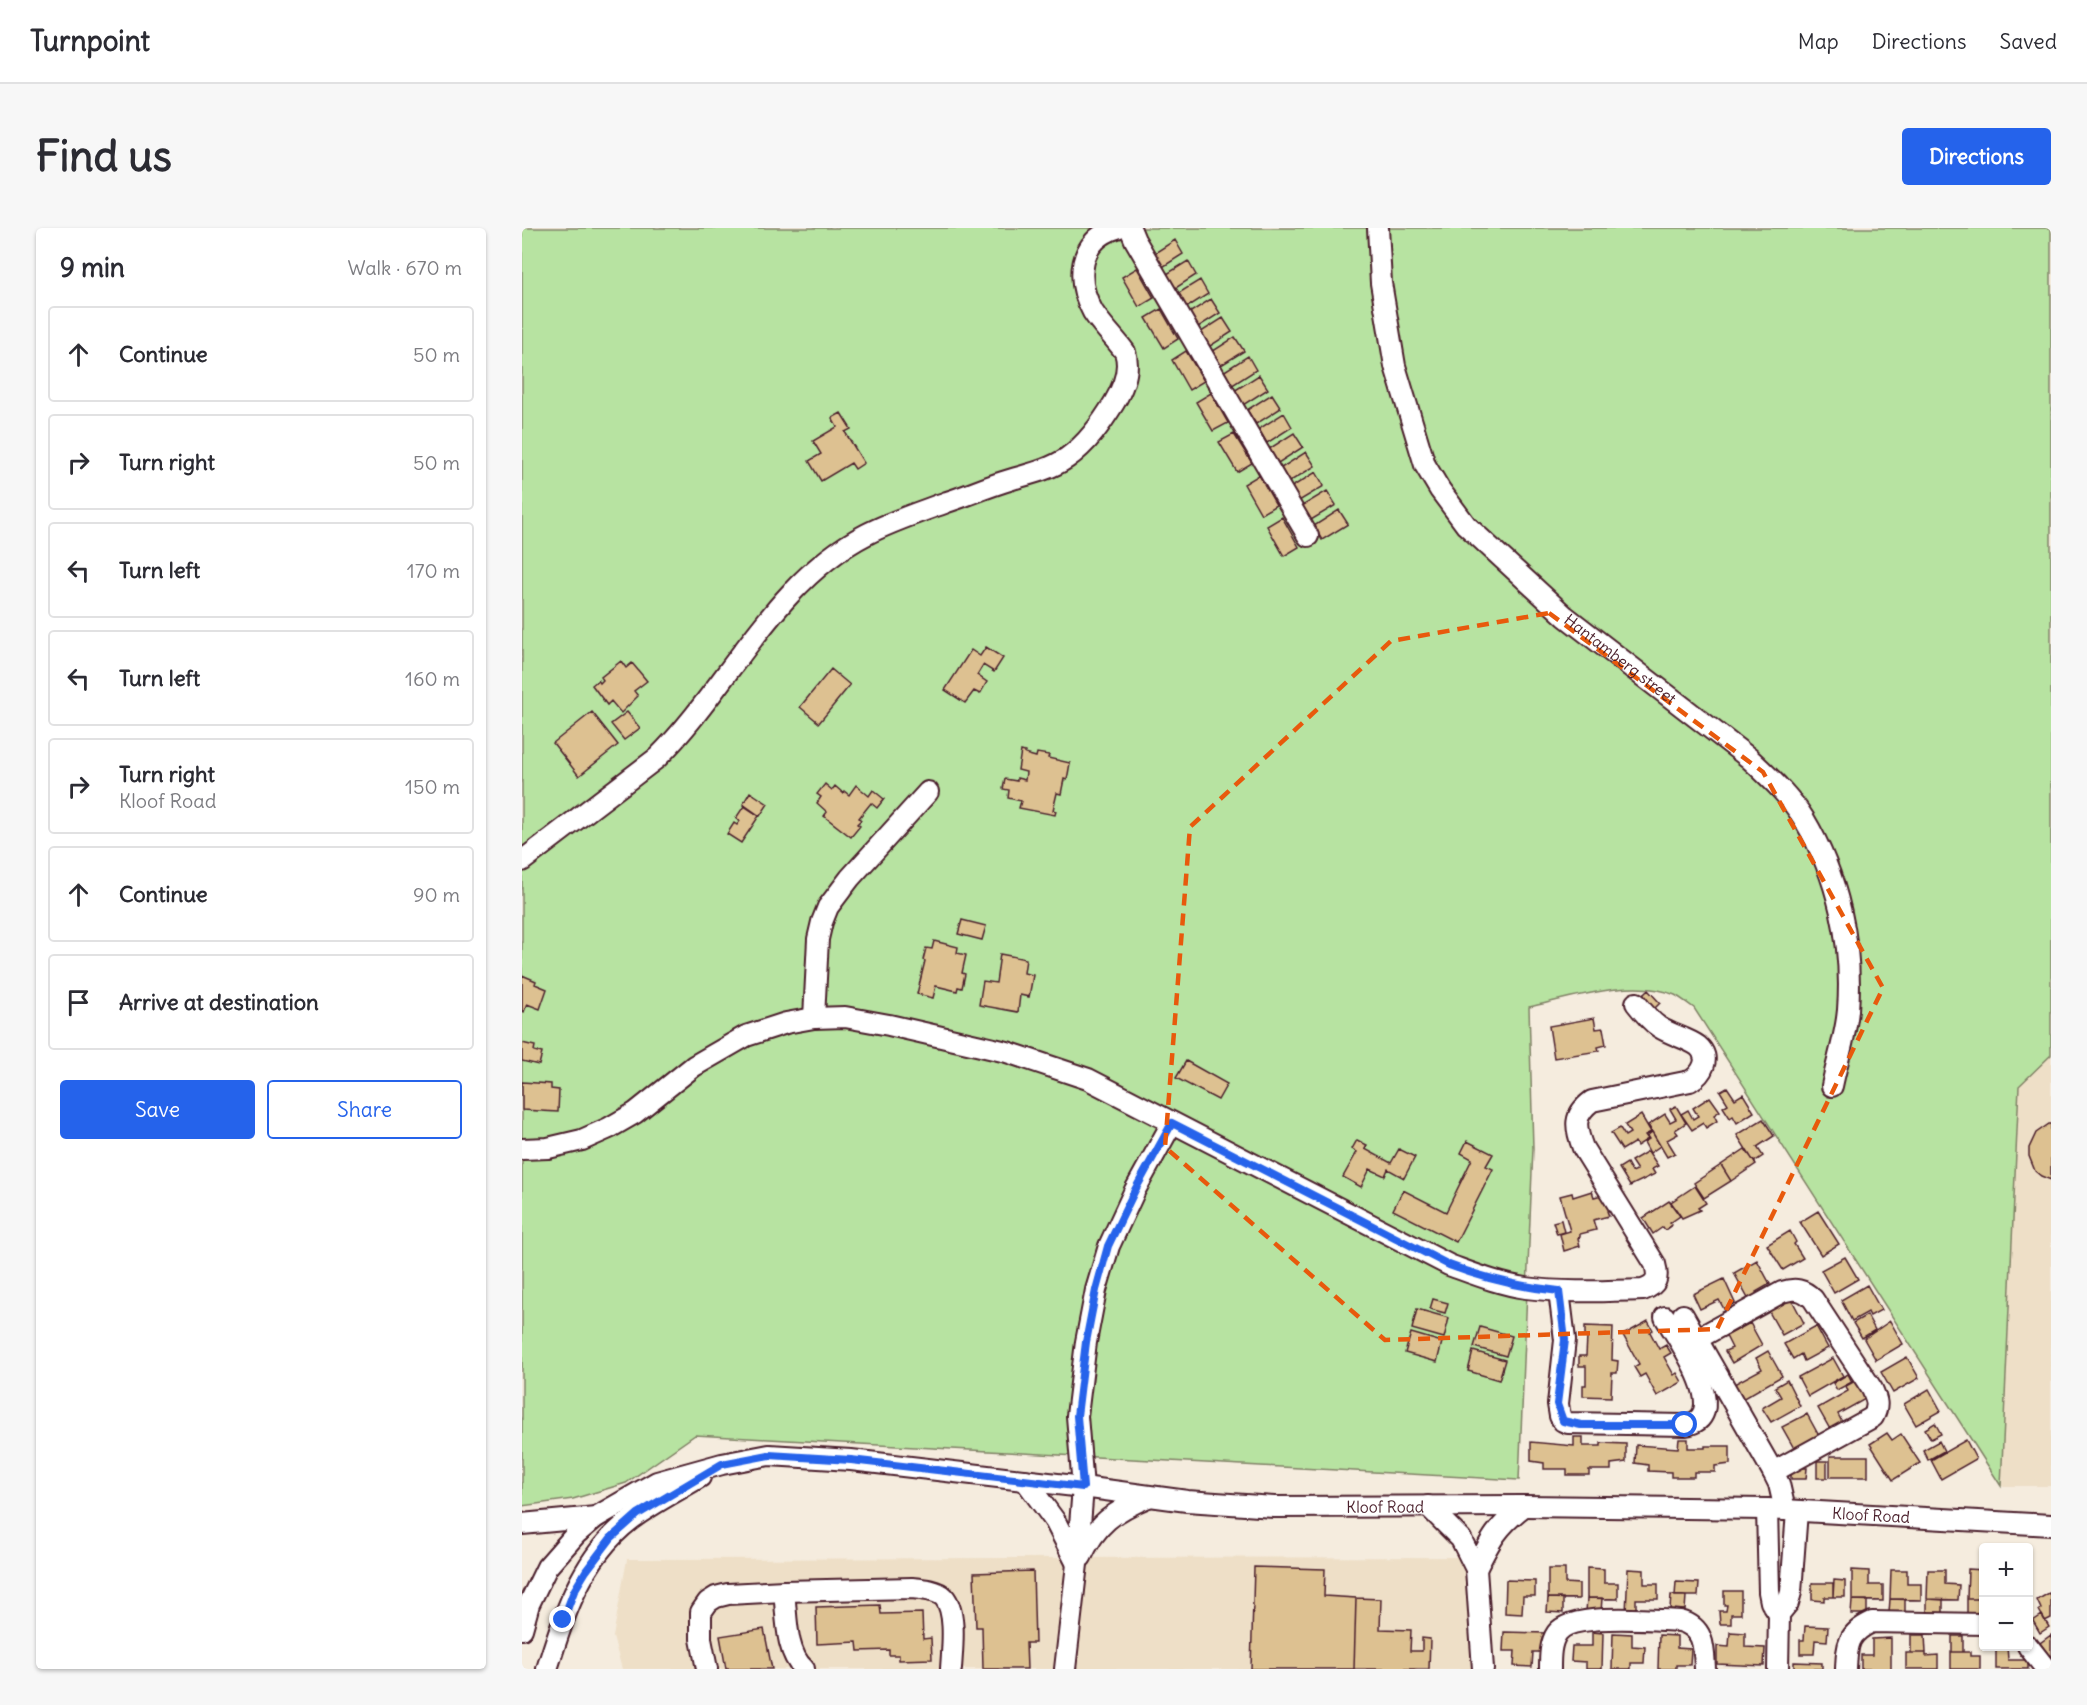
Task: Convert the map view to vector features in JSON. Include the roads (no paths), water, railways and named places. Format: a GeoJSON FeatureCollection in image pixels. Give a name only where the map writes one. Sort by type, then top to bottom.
{"type":"FeatureCollection","features":[{"type":"Feature","properties":{"kind":"street"},"geometry":{"type":"LineString","coordinates":[[522,861],[657,758],[694,717],[763,627],[801,582],[842,547],[894,521],[1052,467],[1067,458],[1092,435],[1118,397],[1125,380],[1127,358],[1125,352],[1093,311],[1083,281],[1083,259],[1088,248],[1096,239],[1118,228]]}},
{"type":"Feature","properties":{"kind":"street"},"geometry":{"type":"LineString","coordinates":[[1130,228],[1141,251],[1308,536]]}},
{"type":"Feature","properties":{"kind":"street","name":"Hantamberg street"},"geometry":{"type":"LineString","coordinates":[[1378,228],[1381,283],[1395,366],[1425,465],[1440,490],[1466,525],[1507,564],[1565,615],[1749,758],[1804,818],[1824,861],[1840,905],[1848,955],[1848,1011],[1832,1086]]}},
{"type":"Feature","properties":{"kind":"street"},"geometry":{"type":"LineString","coordinates":[[814,1018],[818,939],[828,907],[850,878],[928,792]]}},
{"type":"Feature","properties":{"kind":"street"},"geometry":{"type":"LineString","coordinates":[[522,1149],[548,1148],[582,1140],[609,1128],[635,1113],[694,1066],[746,1036],[786,1023],[814,1018],[845,1017],[1007,1052],[1088,1080],[1449,1265],[1483,1277],[1523,1287],[1559,1291],[1643,1290],[1652,1287],[1656,1280],[1658,1272],[1655,1264],[1583,1148],[1577,1132],[1577,1121],[1583,1108],[1592,1101],[1690,1081],[1700,1075],[1705,1066],[1704,1055],[1698,1046],[1660,1028],[1636,1003]]}},
{"type":"Feature","properties":{"kind":"street"},"geometry":{"type":"LineString","coordinates":[[1065,1669],[1083,1487],[1077,1416],[1086,1342],[1096,1290],[1108,1246],[1135,1190],[1172,1123]]}},
{"type":"Feature","properties":{"kind":"street"},"geometry":{"type":"LineString","coordinates":[[1697,1339],[1782,1292],[1798,1290],[1806,1292],[1813,1299],[1872,1389],[1877,1408],[1873,1417],[1773,1472]]}},
{"type":"Feature","properties":{"kind":"street"},"geometry":{"type":"LineString","coordinates":[[1559,1291],[1565,1340],[1557,1404],[1560,1416],[1568,1423],[1581,1425],[1685,1425],[1695,1423],[1705,1410],[1704,1388],[1674,1316],[1697,1339],[1779,1484],[1791,1592],[1788,1603],[1779,1614]]}},
{"type":"Feature","properties":{"kind":"street","name":"Kloof Road"},"geometry":{"type":"LineString","coordinates":[[596,1517],[657,1482],[722,1464],[769,1455],[851,1460],[1187,1501],[1274,1507],[1524,1506],[1783,1510],[2051,1525]]}},
{"type":"Feature","properties":{"kind":"street"},"geometry":{"type":"LineString","coordinates":[[547,1669],[574,1591],[611,1538],[638,1514],[722,1464]]}},
{"type":"Feature","properties":{"kind":"street"},"geometry":{"type":"LineString","coordinates":[[1025,1480],[1065,1537],[1077,1564]]}},
{"type":"Feature","properties":{"kind":"street"},"geometry":{"type":"LineString","coordinates":[[1077,1564],[1089,1538],[1108,1518],[1126,1506],[1150,1496]]}},
{"type":"Feature","properties":{"kind":"street"},"geometry":{"type":"LineString","coordinates":[[1428,1506],[1461,1539],[1472,1556],[1476,1569],[1483,1669]]}},
{"type":"Feature","properties":{"kind":"street"},"geometry":{"type":"LineString","coordinates":[[1476,1569],[1495,1533],[1506,1520],[1524,1506]]}},
{"type":"Feature","properties":{"kind":"street"},"geometry":{"type":"LineString","coordinates":[[1778,1669],[1779,1614],[1771,1602],[1769,1592],[1783,1510]]}},
{"type":"Feature","properties":{"kind":"street"},"geometry":{"type":"LineString","coordinates":[[522,1524],[596,1517]]}},
{"type":"Feature","properties":{"kind":"street"},"geometry":{"type":"LineString","coordinates":[[522,1629],[529,1604],[547,1567],[576,1534],[596,1517]]}},
{"type":"Feature","properties":{"kind":"street"},"geometry":{"type":"LineString","coordinates":[[707,1669],[701,1639],[701,1612],[708,1602],[716,1597],[728,1594],[784,1591],[912,1588],[930,1590],[943,1596],[950,1608],[951,1669]]}},
{"type":"Feature","properties":{"kind":"street"},"geometry":{"type":"LineString","coordinates":[[784,1591],[791,1642],[795,1657],[804,1669]]}},
{"type":"Feature","properties":{"kind":"street"},"geometry":{"type":"LineString","coordinates":[[1550,1669],[1552,1643],[1558,1632],[1566,1624],[1588,1619],[1687,1623],[1701,1635],[1704,1645],[1705,1669]]}},
{"type":"Feature","properties":{"kind":"street"},"geometry":{"type":"LineString","coordinates":[[1846,1669],[1846,1649],[1852,1636],[1859,1628],[1872,1622],[1979,1624]]}},
{"type":"Feature","properties":{"kind":"street"},"geometry":{"type":"LineString","coordinates":[[2032,1651],[2046,1669]]}}]}
